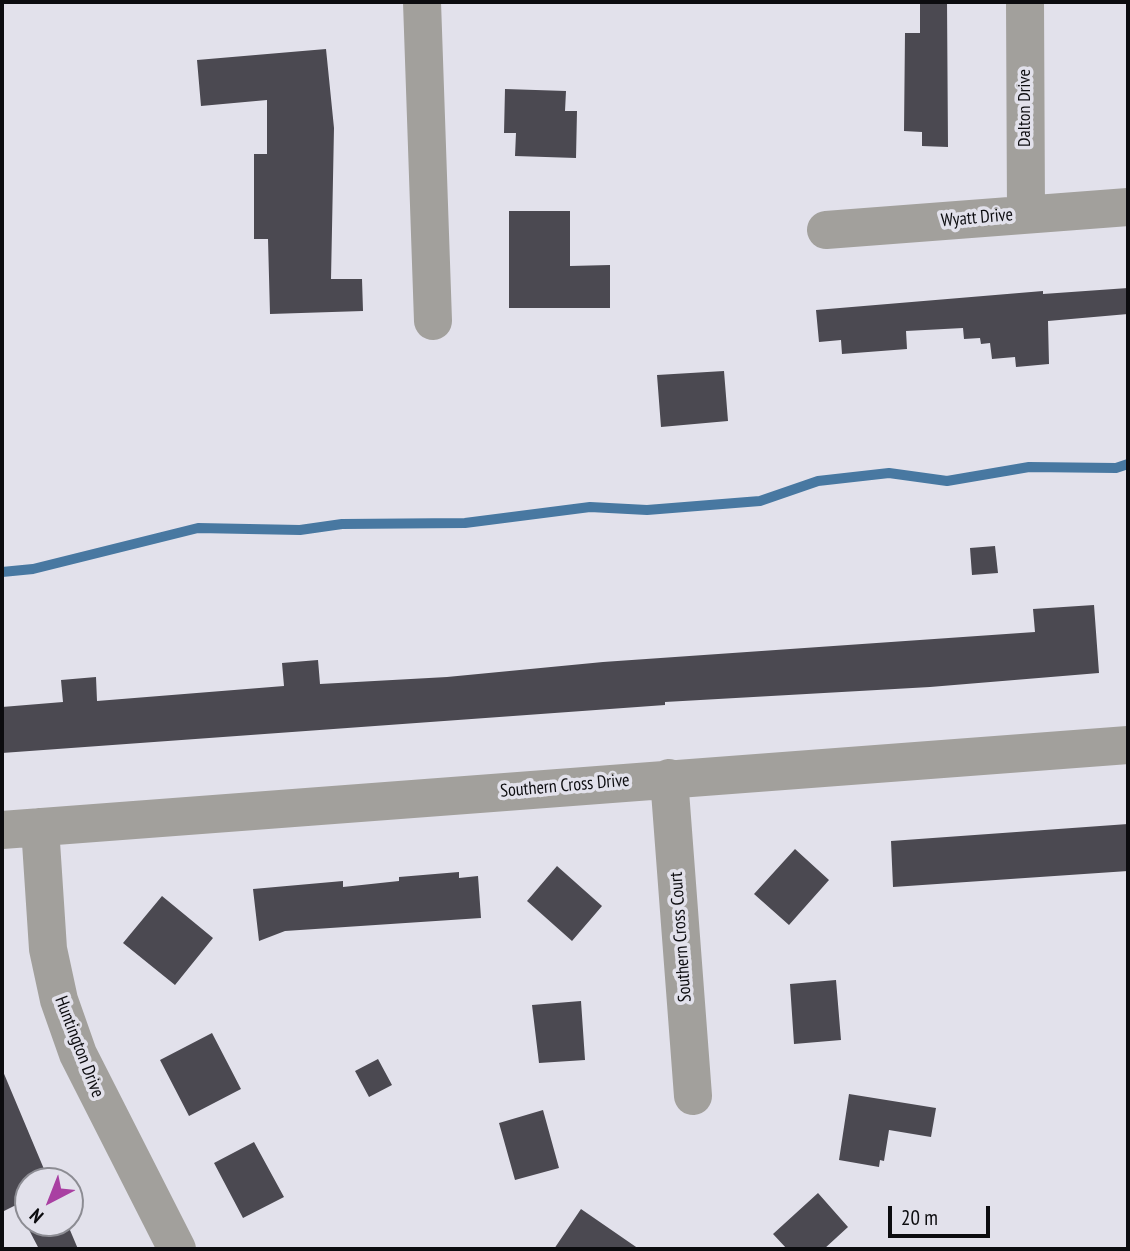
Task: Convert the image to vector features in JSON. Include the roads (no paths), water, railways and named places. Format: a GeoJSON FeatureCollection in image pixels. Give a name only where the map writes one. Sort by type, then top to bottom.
{"type":"FeatureCollection","features":[{"type":"Feature","properties":{"kind":"street"},"geometry":{"type":"LineString","coordinates":[[422,2],[433,321]]}},
{"type":"Feature","properties":{"kind":"street","name":"Dalton Drive"},"geometry":{"type":"LineString","coordinates":[[1025,2],[1026,215]]}},
{"type":"Feature","properties":{"kind":"street","name":"Wyatt Drive"},"geometry":{"type":"LineString","coordinates":[[826,230],[1128,207]]}},
{"type":"Feature","properties":{"kind":"street","name":"Southern Cross Drive"},"geometry":{"type":"LineString","coordinates":[[2,830],[1128,745]]}},
{"type":"Feature","properties":{"kind":"street","name":"Southern Cross Court"},"geometry":{"type":"LineString","coordinates":[[669,778],[693,1096]]}},
{"type":"Feature","properties":{"kind":"street","name":"Huntington Drive"},"geometry":{"type":"LineString","coordinates":[[40,827],[48,949],[60,1000],[83,1065],[177,1249]]}},
{"type":"Feature","properties":{"kind":"waterway"},"geometry":{"type":"LineString","coordinates":[[2,572],[33,569],[198,528],[300,530],[342,524],[465,523],[590,507],[647,510],[760,501],[818,481],[889,473],[947,481],[1029,467],[1116,468],[1128,464]]}}]}
